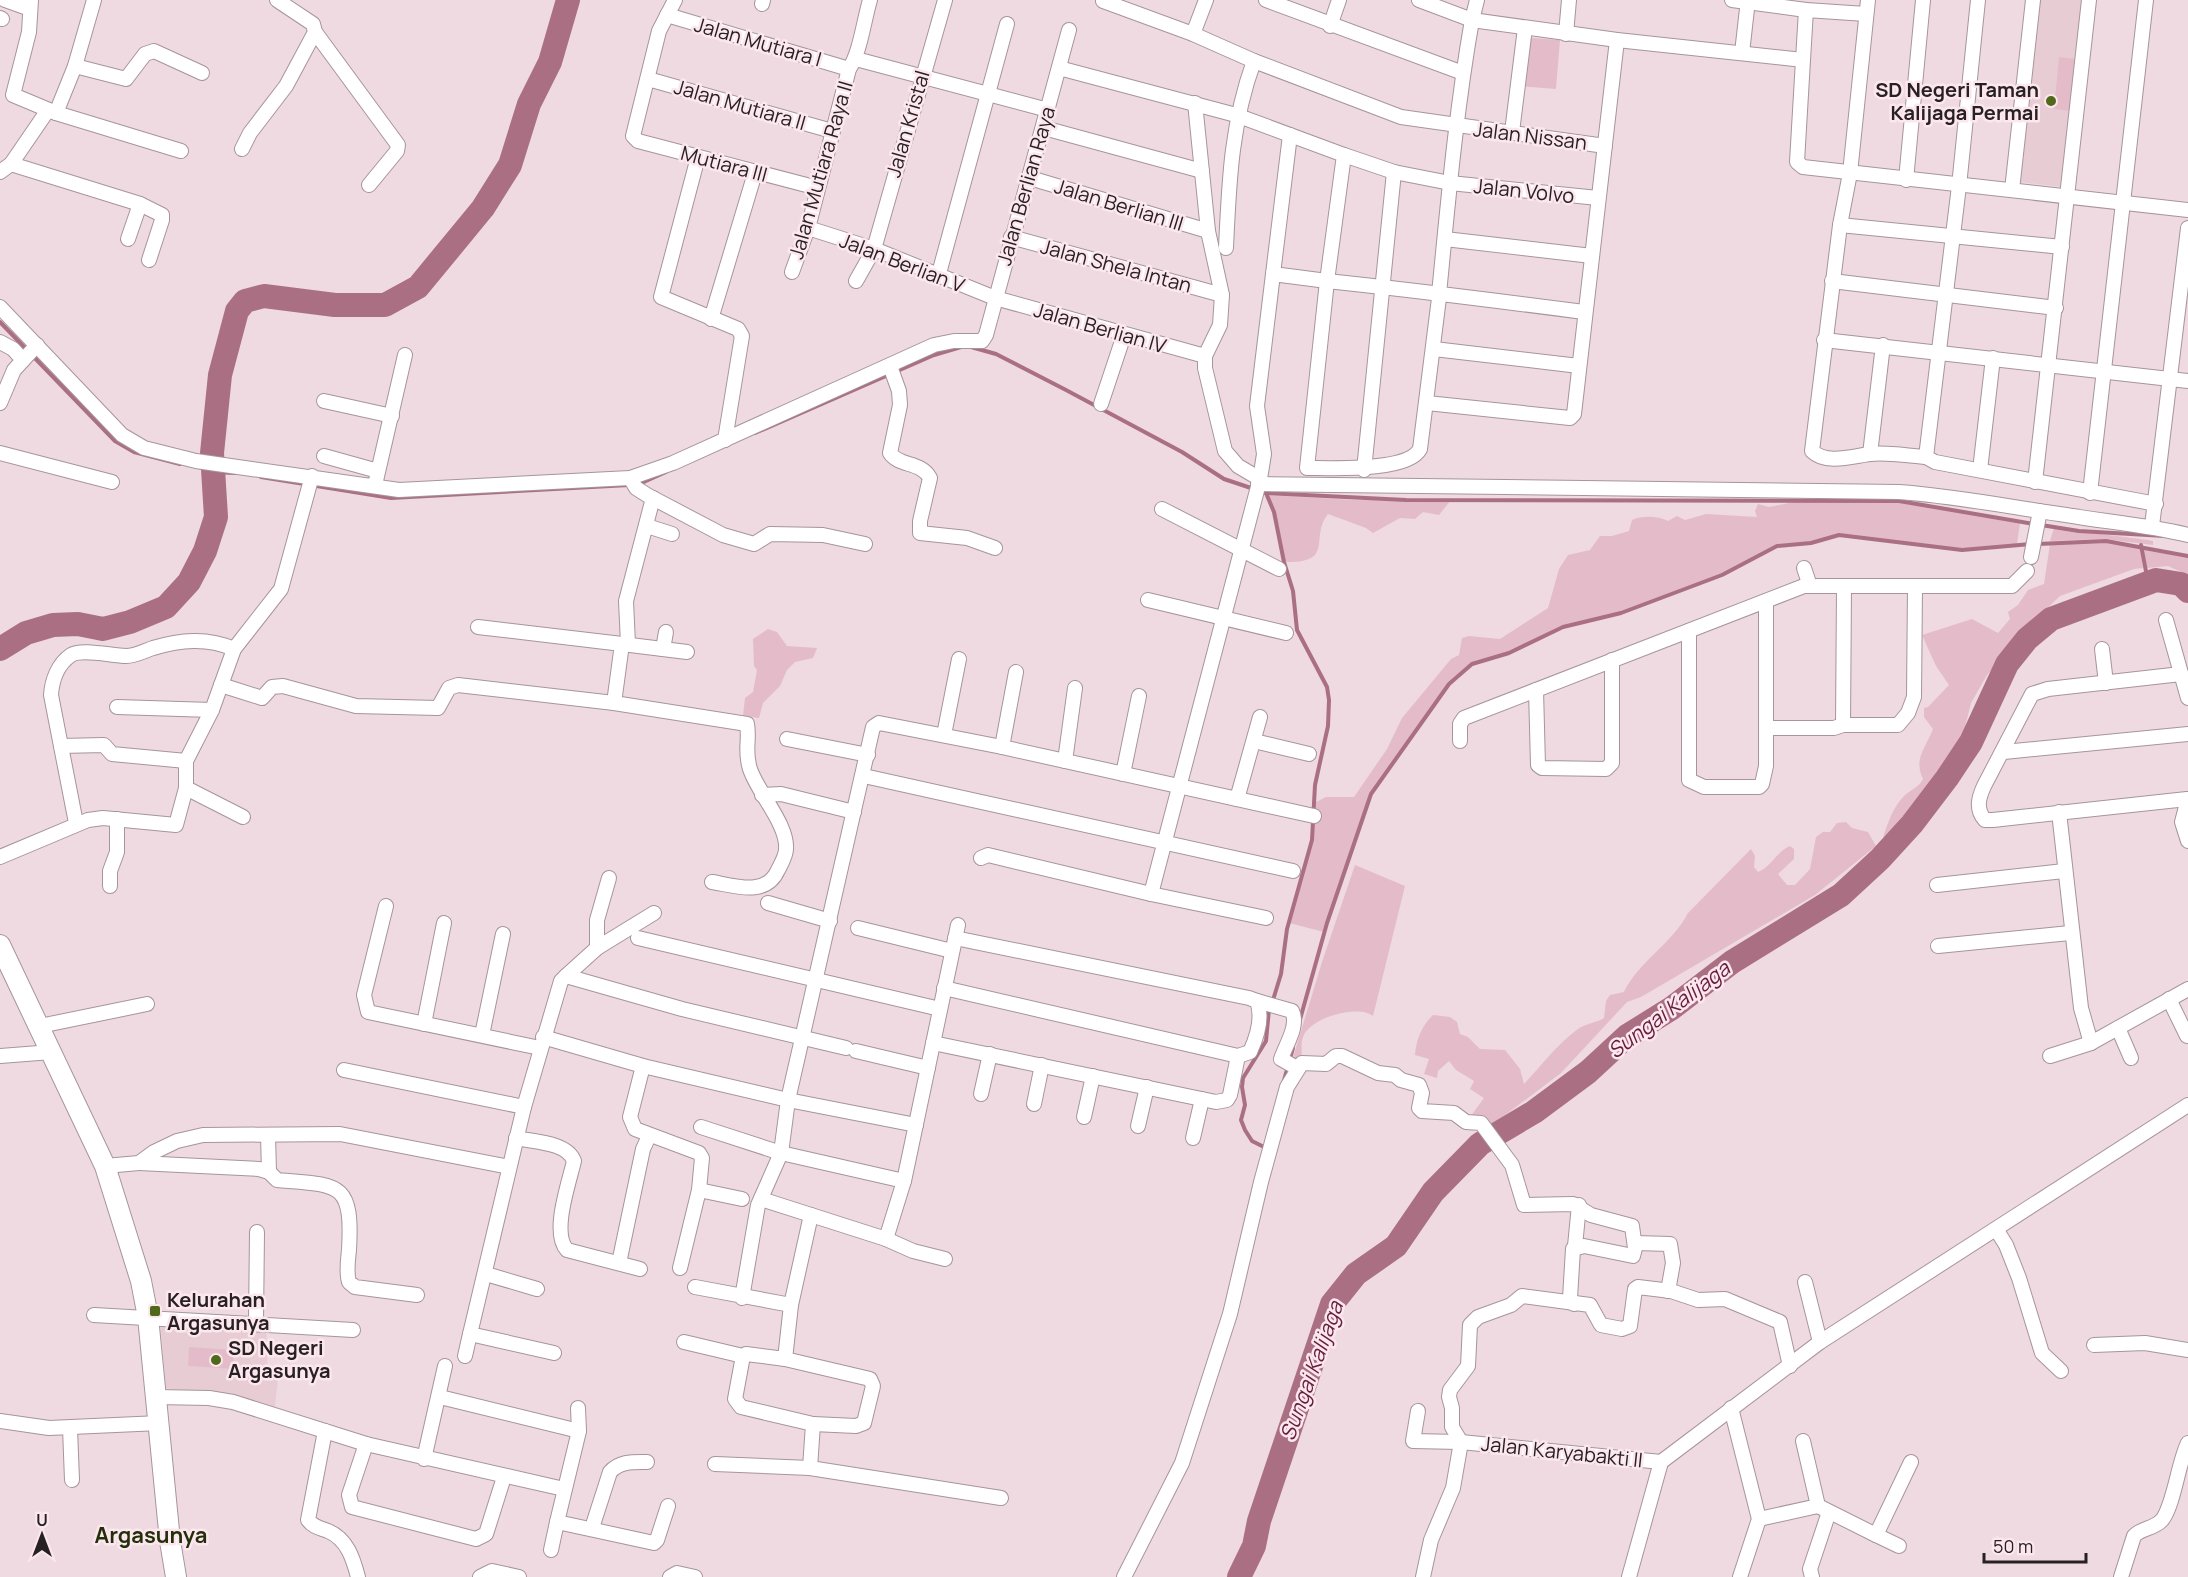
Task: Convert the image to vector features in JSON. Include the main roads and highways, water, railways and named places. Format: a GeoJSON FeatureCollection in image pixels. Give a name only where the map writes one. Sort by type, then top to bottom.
{"type":"FeatureCollection","features":[{"type":"Feature","properties":{"kind":"waterway"},"geometry":{"type":"LineString","coordinates":[[0,649],[26,633],[53,625],[78,624],[103,629],[130,622],[166,607],[189,582],[205,551],[216,517],[212,453],[220,375],[237,311],[245,301],[264,296],[335,305],[385,305],[418,287],[483,208],[510,165],[529,104],[550,62],[568,0]]}},
{"type":"Feature","properties":{"kind":"waterway"},"geometry":{"type":"LineString","coordinates":[[0,322],[115,441],[134,452],[180,464]]}},
{"type":"Feature","properties":{"kind":"waterway"},"geometry":{"type":"LineString","coordinates":[[755,433],[934,355],[961,347]]}},
{"type":"Feature","properties":{"kind":"waterway"},"geometry":{"type":"LineString","coordinates":[[971,347],[996,354],[1066,390],[1182,452],[1224,479],[1266,493],[1274,512],[1284,562],[1293,591],[1297,630],[1327,687],[1329,700],[1328,726],[1315,785],[1312,840],[1287,929],[1281,974],[1273,1000]]}},
{"type":"Feature","properties":{"kind":"waterway"},"geometry":{"type":"LineString","coordinates":[[199,467],[212,472],[236,473]]}},
{"type":"Feature","properties":{"kind":"waterway"},"geometry":{"type":"LineString","coordinates":[[637,485],[666,472]]}},
{"type":"Feature","properties":{"kind":"waterway"},"geometry":{"type":"LineString","coordinates":[[261,477],[391,498],[629,485]]}},
{"type":"Feature","properties":{"kind":"waterway"},"geometry":{"type":"LineString","coordinates":[[1266,493],[1406,500],[1899,501],[2034,524]]}},
{"type":"Feature","properties":{"kind":"waterway"},"geometry":{"type":"LineString","coordinates":[[2041,525],[2079,531],[2165,536]]}},
{"type":"Feature","properties":{"kind":"waterway"},"geometry":{"type":"LineString","coordinates":[[1299,1023],[1327,923],[1371,794],[1449,684],[1472,664],[1509,653],[1563,627],[1621,613],[1722,575],[1777,546],[1811,543],[1839,535],[1962,550],[2031,544]]}},
{"type":"Feature","properties":{"kind":"waterway"},"geometry":{"type":"LineString","coordinates":[[2038,544],[2106,541],[2188,556]]}},
{"type":"Feature","properties":{"kind":"waterway"},"geometry":{"type":"LineString","coordinates":[[2141,545],[2148,582]]}},
{"type":"Feature","properties":{"kind":"waterway","name":"Sungai Kalijaga"},"geometry":{"type":"LineString","coordinates":[[1239,1577],[1254,1546],[1259,1521],[1332,1304],[1356,1274],[1396,1246],[1433,1192],[1480,1144],[1534,1112],[1588,1072],[1627,1036],[1672,1008],[1732,962],[1841,895],[1880,859],[1912,824],[1971,742],[2007,664],[2027,639],[2051,619],[2156,580],[2181,584],[2188,591]]}},
{"type":"Feature","properties":{"kind":"waterway"},"geometry":{"type":"LineString","coordinates":[[1264,1147],[1252,1141],[1241,1120],[1245,1105],[1242,1087],[1243,1078],[1266,1041],[1269,1009]]}},
{"type":"Feature","properties":{"kind":"waterway"},"geometry":{"type":"LineString","coordinates":[[1283,1084],[1293,1048]]}},
{"type":"Feature","properties":{"kind":"place","name":"SD Negeri Taman Kalijaga Permai"},"geometry":{"type":"Point","coordinates":[2051,101]}},
{"type":"Feature","properties":{"kind":"place","name":"Kelurahan Argasunya"},"geometry":{"type":"Point","coordinates":[155,1311]}},
{"type":"Feature","properties":{"kind":"place","name":"SD Negeri Argasunya"},"geometry":{"type":"Point","coordinates":[216,1360]}},
{"type":"Feature","properties":{"kind":"district","name":"Argasunya"},"geometry":{"type":"Point","coordinates":[151,1535]}}]}
